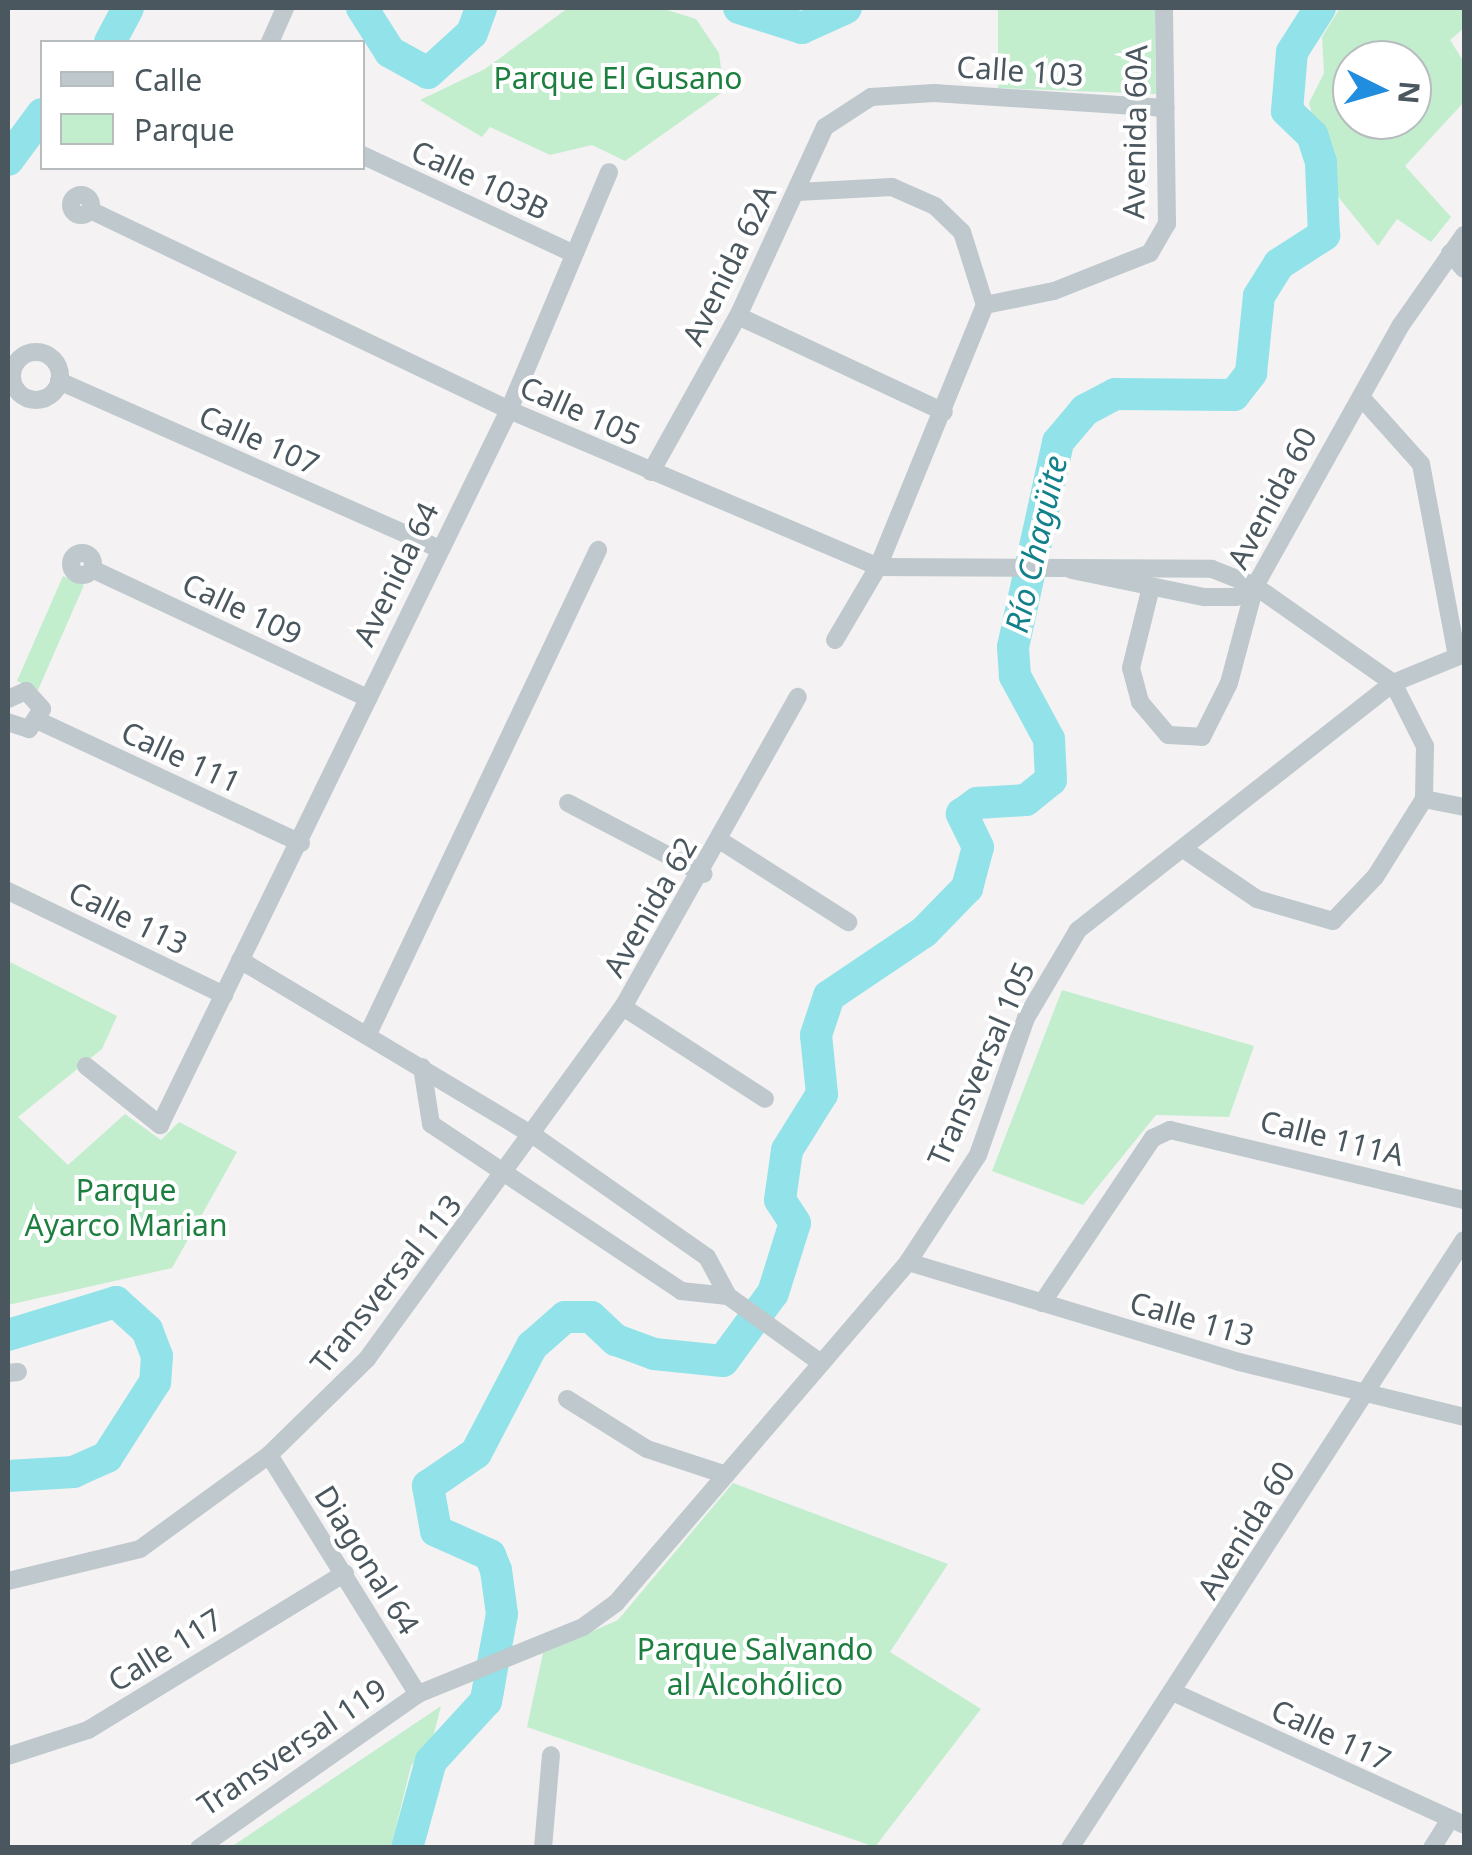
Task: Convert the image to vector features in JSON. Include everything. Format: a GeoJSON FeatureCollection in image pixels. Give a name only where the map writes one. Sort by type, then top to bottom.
{"type":"FeatureCollection","features":[{"type":"Feature","properties":{"kind":"street"},"geometry":{"type":"LineString","coordinates":[[271,40],[285,8]]}},
{"type":"Feature","properties":{"kind":"street","name":"Avenida 60A"},"geometry":{"type":"LineString","coordinates":[[985,305],[1054,291],[1150,253],[1167,224],[1164,8]]}},
{"type":"Feature","properties":{"kind":"street","name":"Calle 103"},"geometry":{"type":"LineString","coordinates":[[870,97],[1166,108]]}},
{"type":"Feature","properties":{"kind":"street","name":"Avenida 62A"},"geometry":{"type":"LineString","coordinates":[[651,472],[738,316],[825,128],[870,97]]}},
{"type":"Feature","properties":{"kind":"street","name":"Calle 103B"},"geometry":{"type":"LineString","coordinates":[[365,156],[574,254]]}},
{"type":"Feature","properties":{"kind":"street","name":"Avenida 64"},"geometry":{"type":"LineString","coordinates":[[86,1066],[160,1126],[301,843],[438,548],[509,410],[609,172]]}},
{"type":"Feature","properties":{"kind":"street"},"geometry":{"type":"LineString","coordinates":[[797,192],[892,186],[934,206],[962,232],[985,305],[878,567],[835,640]]}},
{"type":"Feature","properties":{"kind":"street","name":"Calle 105"},"geometry":{"type":"LineString","coordinates":[[90,210],[509,410],[878,567],[1200,567],[1254,586],[1393,683]]}},
{"type":"Feature","properties":{"kind":"street","name":"Avenida 60"},"geometry":{"type":"LineString","coordinates":[[1150,591],[1131,668],[1140,702],[1168,736],[1202,737],[1229,683],[1254,586],[1360,396],[1464,234]]}},
{"type":"Feature","properties":{"kind":"street"},"geometry":{"type":"LineString","coordinates":[[1450,253],[1464,269]]}},
{"type":"Feature","properties":{"kind":"street"},"geometry":{"type":"LineString","coordinates":[[738,316],[944,412]]}},
{"type":"Feature","properties":{"kind":"street","name":"Calle 107"},"geometry":{"type":"LineString","coordinates":[[59,381],[438,548]]}},
{"type":"Feature","properties":{"kind":"street"},"geometry":{"type":"LineString","coordinates":[[1360,396],[1421,464],[1461,655]]}},
{"type":"Feature","properties":{"kind":"street"},"geometry":{"type":"LineString","coordinates":[[368,1034],[598,550]]}},
{"type":"Feature","properties":{"kind":"street","name":"Calle 109"},"geometry":{"type":"LineString","coordinates":[[92,569],[368,698]]}},
{"type":"Feature","properties":{"kind":"street","name":"Calle 105"},"geometry":{"type":"LineString","coordinates":[[1072,570],[1150,591],[1236,598],[1254,586]]}},
{"type":"Feature","properties":{"kind":"street","name":"Transversal 105"},"geometry":{"type":"LineString","coordinates":[[418,1694],[478,1665],[583,1627],[616,1602],[908,1262],[978,1155],[1020,1034],[1065,947],[1393,683],[1461,655]]}},
{"type":"Feature","properties":{"kind":"street"},"geometry":{"type":"LineString","coordinates":[[1184,850],[1257,900],[1333,920],[1375,876],[1424,799],[1425,746],[1393,683]]}},
{"type":"Feature","properties":{"kind":"street","name":"Calle 111"},"geometry":{"type":"LineString","coordinates":[[8,700],[32,693],[39,721]]}},
{"type":"Feature","properties":{"kind":"street","name":"Avenida 62"},"geometry":{"type":"LineString","coordinates":[[536,1138],[623,1008],[704,874],[798,697]]}},
{"type":"Feature","properties":{"kind":"street","name":"Calle 111"},"geometry":{"type":"LineString","coordinates":[[39,721],[301,843]]}},
{"type":"Feature","properties":{"kind":"street","name":"Calle 111"},"geometry":{"type":"LineString","coordinates":[[8,722],[23,730],[39,721]]}},
{"type":"Feature","properties":{"kind":"street"},"geometry":{"type":"LineString","coordinates":[[1424,799],[1464,808]]}},
{"type":"Feature","properties":{"kind":"street"},"geometry":{"type":"LineString","coordinates":[[568,803],[704,874]]}},
{"type":"Feature","properties":{"kind":"street"},"geometry":{"type":"LineString","coordinates":[[720,842],[848,922]]}},
{"type":"Feature","properties":{"kind":"street","name":"Calle 113"},"geometry":{"type":"LineString","coordinates":[[8,891],[224,996]]}},
{"type":"Feature","properties":{"kind":"street"},"geometry":{"type":"LineString","coordinates":[[240,960],[536,1138],[707,1257],[735,1300],[821,1363]]}},
{"type":"Feature","properties":{"kind":"street"},"geometry":{"type":"LineString","coordinates":[[623,1008],[765,1099]]}},
{"type":"Feature","properties":{"kind":"street"},"geometry":{"type":"LineString","coordinates":[[422,1067],[431,1124],[681,1290],[735,1300]]}},
{"type":"Feature","properties":{"kind":"street","name":"Calle 111A"},"geometry":{"type":"LineString","coordinates":[[1042,1303],[1153,1138],[1186,1129],[1464,1200]]}},
{"type":"Feature","properties":{"kind":"street","name":"Transversal 113"},"geometry":{"type":"LineString","coordinates":[[8,1581],[140,1549],[268,1455],[367,1359],[536,1138]]}},
{"type":"Feature","properties":{"kind":"street","name":"Avenida 60"},"geometry":{"type":"LineString","coordinates":[[1070,1848],[1175,1693],[1464,1240]]}},
{"type":"Feature","properties":{"kind":"street","name":"Calle 113"},"geometry":{"type":"LineString","coordinates":[[908,1262],[1042,1303],[1464,1417]]}},
{"type":"Feature","properties":{"kind":"street"},"geometry":{"type":"LineString","coordinates":[[566,1399],[648,1449],[726,1475]]}},
{"type":"Feature","properties":{"kind":"street","name":"Diagonal 64"},"geometry":{"type":"LineString","coordinates":[[268,1455],[418,1694]]}},
{"type":"Feature","properties":{"kind":"street","name":"Calle 117"},"geometry":{"type":"LineString","coordinates":[[8,1756],[88,1730],[344,1572]]}},
{"type":"Feature","properties":{"kind":"street","name":"Calle 117"},"geometry":{"type":"LineString","coordinates":[[1175,1693],[1457,1822]]}},
{"type":"Feature","properties":{"kind":"street","name":"Transversal 119"},"geometry":{"type":"LineString","coordinates":[[199,1848],[418,1694]]}},
{"type":"Feature","properties":{"kind":"street"},"geometry":{"type":"LineString","coordinates":[[542,1848],[551,1755]]}},
{"type":"Feature","properties":{"kind":"street"},"geometry":{"type":"LineString","coordinates":[[1432,1848],[1457,1822]]}},
{"type":"Feature","properties":{"kind":"green space","name":"Parque El Gusano"},"geometry":{"type":"Polygon","coordinates":[[[568,8],[661,8],[696,19],[719,53],[724,91],[625,161],[592,145],[550,155],[490,127],[482,137],[420,100],[485,69],[568,8]]]}},
{"type":"Feature","properties":{"kind":"green space"},"geometry":{"type":"Polygon","coordinates":[[[998,8],[1155,8],[1156,94],[998,88],[998,8]]]}},
{"type":"Feature","properties":{"kind":"green space"},"geometry":{"type":"Polygon","coordinates":[[[1340,8],[1464,8],[1464,28],[1450,40],[1464,62],[1464,102],[1432,137],[1432,40],[1332,40],[1332,140],[1429,140],[1405,166],[1451,217],[1431,242],[1397,219],[1378,246],[1331,188],[1309,103],[1324,73],[1322,37],[1340,8]]]}},
{"type":"Feature","properties":{"kind":"green space"},"geometry":{"type":"Polygon","coordinates":[[[63,576],[84,585],[38,690],[17,681],[63,576]]]}},
{"type":"Feature","properties":{"kind":"green space","name":"Parque Ayarco Marian"},"geometry":{"type":"Polygon","coordinates":[[[8,961],[117,1016],[102,1049],[18,1117],[68,1165],[125,1114],[161,1140],[179,1122],[237,1152],[172,1268],[8,1305],[8,961]]]}},
{"type":"Feature","properties":{"kind":"green space"},"geometry":{"type":"Polygon","coordinates":[[[1062,990],[1254,1046],[1229,1117],[1156,1115],[1083,1205],[992,1171],[1062,990]]]}},
{"type":"Feature","properties":{"kind":"green space","name":"Parque Salvando al Alcohólico"},"geometry":{"type":"Polygon","coordinates":[[[733,1483],[948,1564],[890,1652],[981,1709],[875,1847],[527,1727],[543,1653],[618,1620],[733,1483]]]}},
{"type":"Feature","properties":{"kind":"green space"},"geometry":{"type":"Polygon","coordinates":[[[441,1706],[432,1741],[411,1766],[391,1847],[231,1847],[441,1706]]]}},
{"type":"Feature","properties":{"kind":"waterway"},"geometry":{"type":"LineString","coordinates":[[111,40],[128,8]]}},
{"type":"Feature","properties":{"kind":"waterway"},"geometry":{"type":"LineString","coordinates":[[362,8],[390,52],[428,73],[472,33],[481,8]]}},
{"type":"Feature","properties":{"kind":"waterway"},"geometry":{"type":"LineString","coordinates":[[739,8],[802,28],[846,8]]}},
{"type":"Feature","properties":{"kind":"waterway","name":"Río Chagüite"},"geometry":{"type":"LineString","coordinates":[[489,1684],[486,1701],[502,1614],[496,1570],[490,1555],[436,1531],[428,1486],[476,1453],[532,1346],[565,1317],[591,1317],[616,1340],[654,1354],[723,1361],[773,1293],[795,1223],[780,1200],[787,1150],[822,1094],[816,1035],[829,996],[924,932],[967,888],[978,847],[962,814],[977,803],[1026,800],[1051,780],[1049,739],[1015,676],[1013,647],[1058,442],[1085,410],[1115,394],[1234,395],[1251,373],[1259,296],[1279,264],[1324,235],[1321,162],[1312,135],[1287,111],[1292,52],[1320,8]]}},
{"type":"Feature","properties":{"kind":"waterway"},"geometry":{"type":"LineString","coordinates":[[8,160],[40,117]]}},
{"type":"Feature","properties":{"kind":"waterway"},"geometry":{"type":"LineString","coordinates":[[8,1335],[116,1302],[147,1330],[157,1356],[155,1382],[107,1457],[74,1472],[8,1476]]}},
{"type":"Feature","properties":{"kind":"waterway","name":"Río Chagüite"},"geometry":{"type":"LineString","coordinates":[[407,1848],[431,1761],[486,1701]]}}]}
